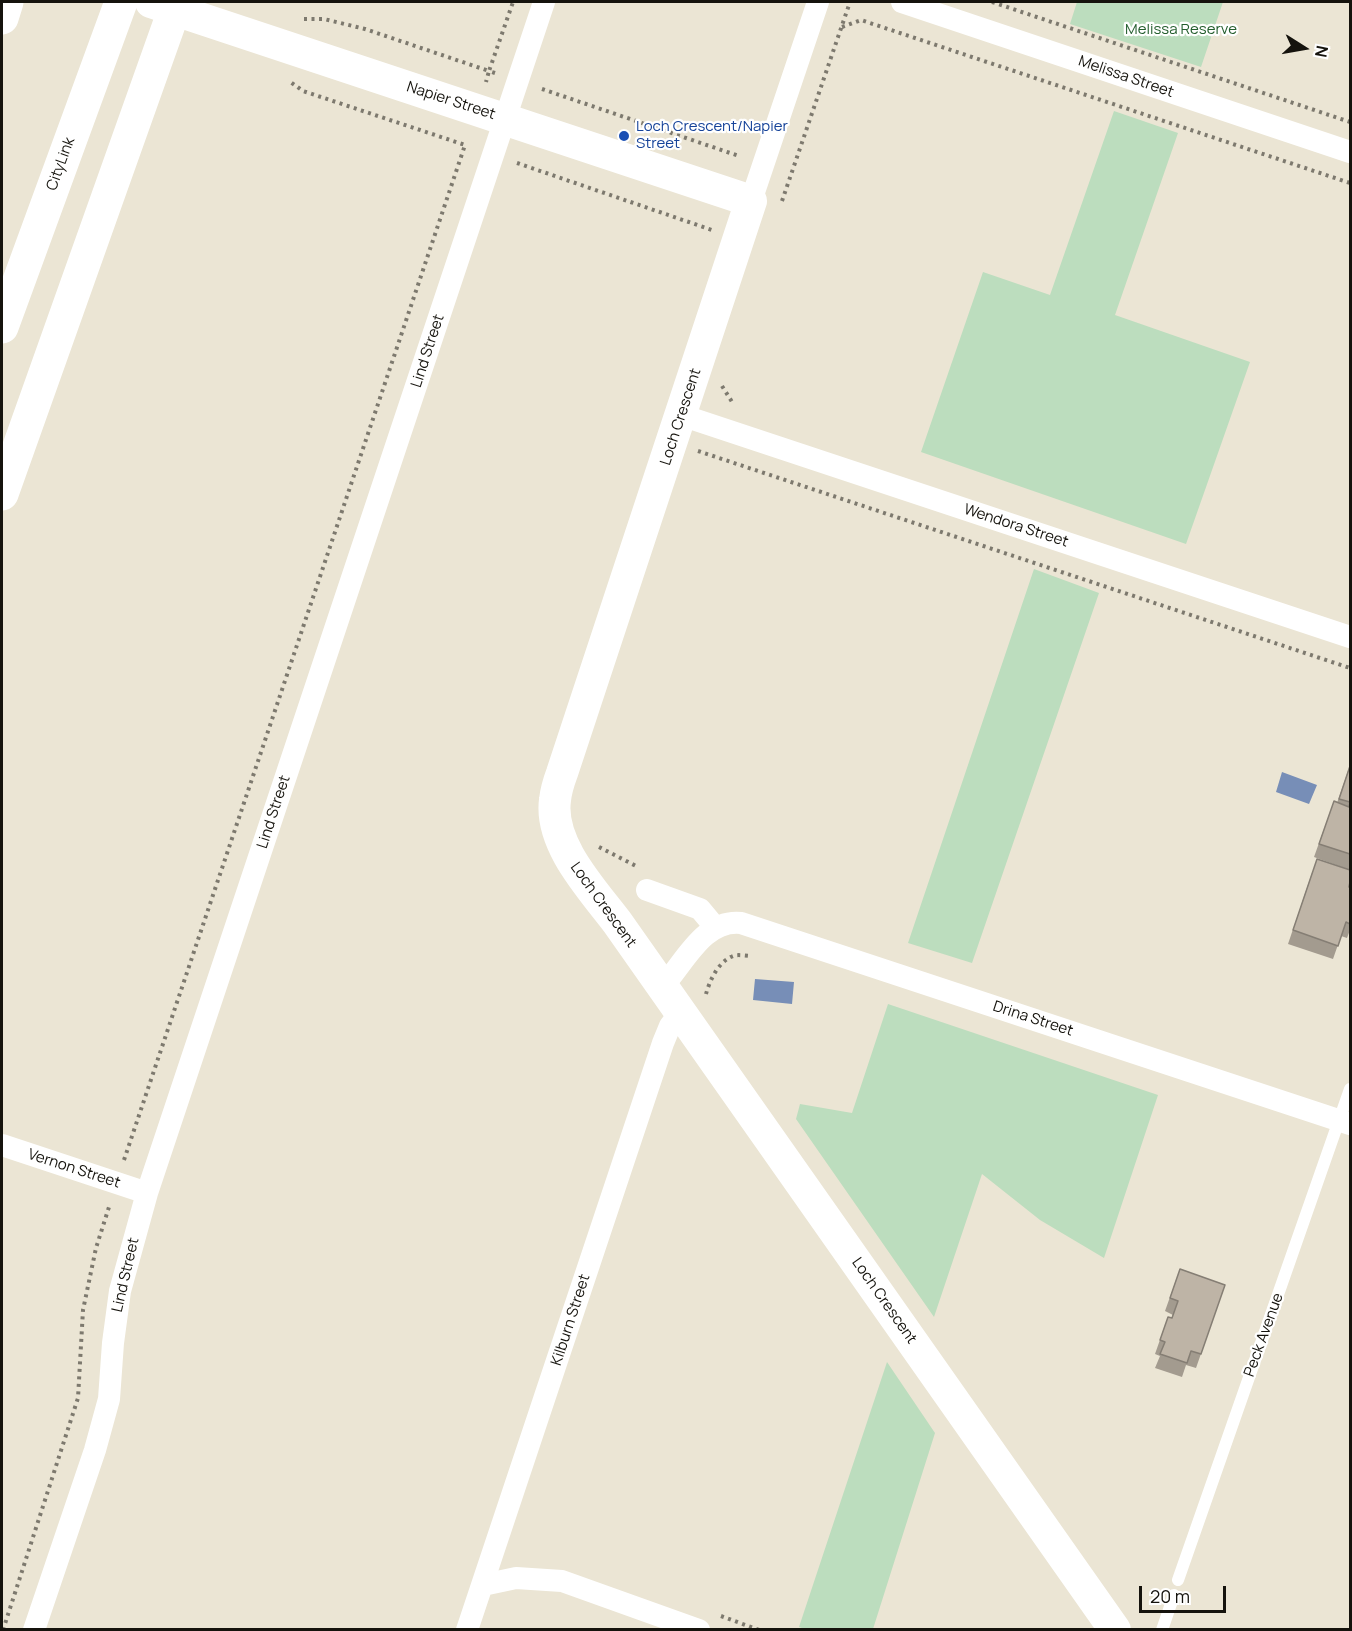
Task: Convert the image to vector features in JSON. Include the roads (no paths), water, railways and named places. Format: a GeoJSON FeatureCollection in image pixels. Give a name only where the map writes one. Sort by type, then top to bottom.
{"type":"FeatureCollection","features":[{"type":"Feature","properties":{"kind":"highway"},"geometry":{"type":"LineString","coordinates":[[2,18],[7,2]]}},
{"type":"Feature","properties":{"kind":"highway","name":"CityLink"},"geometry":{"type":"LineString","coordinates":[[2,327],[122,2]]}},
{"type":"Feature","properties":{"kind":"highway"},"geometry":{"type":"LineString","coordinates":[[2,495],[177,2]]}},
{"type":"Feature","properties":{"kind":"street","name":"Napier Street"},"geometry":{"type":"LineString","coordinates":[[151,2],[766,203]]}},
{"type":"Feature","properties":{"kind":"street","name":"Lind Street"},"geometry":{"type":"LineString","coordinates":[[34,1629],[95,1450],[109,1399],[112,1343],[120,1291],[147,1193],[518,123],[544,2]]}},
{"type":"Feature","properties":{"kind":"street","name":"Loch Crescent"},"geometry":{"type":"LineString","coordinates":[[818,2],[766,203],[694,419],[565,763],[554,801],[557,830],[566,855],[671,975],[692,1005],[1115,1629]]}},
{"type":"Feature","properties":{"kind":"street","name":"Melissa Street"},"geometry":{"type":"LineString","coordinates":[[902,2],[1350,152]]}},
{"type":"Feature","properties":{"kind":"street","name":"Wendora Street"},"geometry":{"type":"LineString","coordinates":[[694,419],[1350,637]]}},
{"type":"Feature","properties":{"kind":"street"},"geometry":{"type":"LineString","coordinates":[[647,890],[700,909],[715,927],[705,935],[671,975]]}},
{"type":"Feature","properties":{"kind":"street","name":"Drina Street"},"geometry":{"type":"LineString","coordinates":[[715,927],[732,922],[757,927],[1345,1123]]}},
{"type":"Feature","properties":{"kind":"street","name":"Kilburn Street"},"geometry":{"type":"LineString","coordinates":[[467,1629],[663,1043],[670,1026],[692,1005]]}},
{"type":"Feature","properties":{"kind":"street","name":"Vernon Street"},"geometry":{"type":"LineString","coordinates":[[2,1145],[147,1193]]}},
{"type":"Feature","properties":{"kind":"street"},"geometry":{"type":"LineString","coordinates":[[483,1585],[516,1578],[562,1581],[706,1621]]}},
{"type":"Feature","properties":{"kind":"lane","name":"Peck Avenue"},"geometry":{"type":"LineString","coordinates":[[1178,1580],[1345,1123],[1350,1089]]}},
{"type":"Feature","properties":{"kind":"lane"},"geometry":{"type":"LineString","coordinates":[[1162,1629],[1174,1595]]}},
{"type":"Feature","properties":{"kind":"water"},"geometry":{"type":"Polygon","coordinates":[[[1282,772],[1317,785],[1309,804],[1276,792],[1282,772]]]}},
{"type":"Feature","properties":{"kind":"water"},"geometry":{"type":"Polygon","coordinates":[[[755,979],[794,982],[792,1004],[753,1000],[755,979]]]}},
{"type":"Feature","properties":{"kind":"place","name":"Loch Crescent/Napier Street"},"geometry":{"type":"Point","coordinates":[624,136]}},
{"type":"Feature","properties":{"kind":"park label","name":"Melissa Reserve"},"geometry":{"type":"Point","coordinates":[1181,30]}}]}
